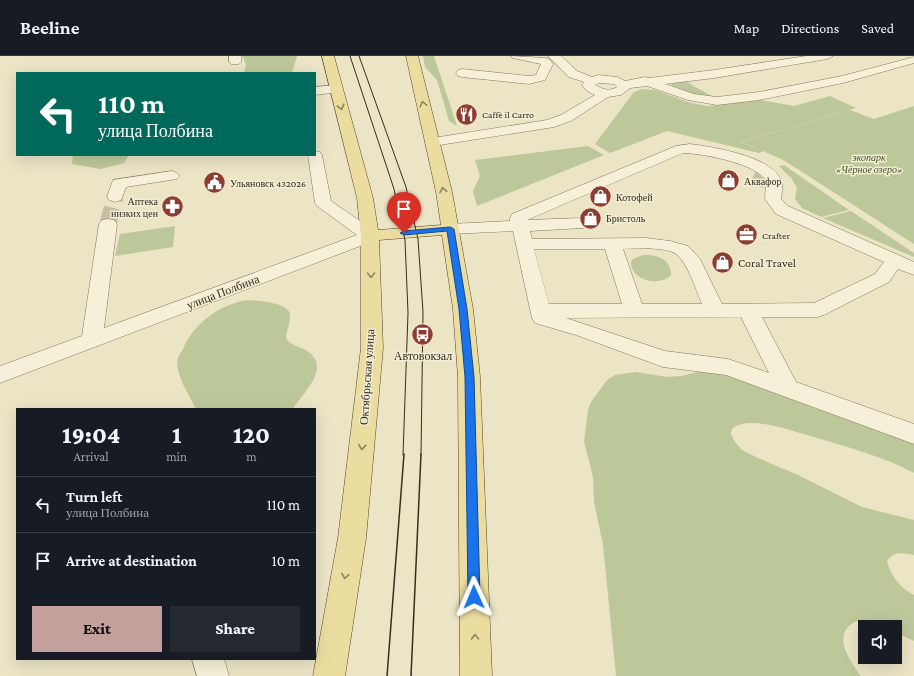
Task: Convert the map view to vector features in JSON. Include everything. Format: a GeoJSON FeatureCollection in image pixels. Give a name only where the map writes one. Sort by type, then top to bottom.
{"type":"FeatureCollection","features":[{"type":"Feature","properties":{"kind":"main road","name":"Октябрьская улица"},"geometry":{"type":"LineString","coordinates":[[328,56],[365,198],[370,236],[372,348],[352,538],[329,676]]}},
{"type":"Feature","properties":{"kind":"main road"},"geometry":{"type":"LineString","coordinates":[[412,56],[433,142],[450,229],[463,309],[469,377],[476,676]]}},
{"type":"Feature","properties":{"kind":"main road","name":"улица Полбина"},"geometry":{"type":"LineString","coordinates":[[370,236],[450,229]]}},
{"type":"Feature","properties":{"kind":"street"},"geometry":{"type":"LineString","coordinates":[[462,73],[496,76],[510,83],[523,85],[534,82],[541,77],[546,64],[545,61],[517,56]]}},
{"type":"Feature","properties":{"kind":"street"},"geometry":{"type":"LineString","coordinates":[[554,56],[573,74],[591,81],[608,79],[618,81],[624,85],[714,74],[801,60],[835,60],[864,73]]}},
{"type":"Feature","properties":{"kind":"street"},"geometry":{"type":"LineString","coordinates":[[801,60],[840,79]]}},
{"type":"Feature","properties":{"kind":"street"},"geometry":{"type":"LineString","coordinates":[[645,82],[692,97],[717,101],[759,96],[840,79],[914,60]]}},
{"type":"Feature","properties":{"kind":"street"},"geometry":{"type":"LineString","coordinates":[[591,81],[588,85],[592,89],[606,93],[621,91],[624,85]]}},
{"type":"Feature","properties":{"kind":"street"},"geometry":{"type":"LineString","coordinates":[[316,91],[336,89]]}},
{"type":"Feature","properties":{"kind":"street"},"geometry":{"type":"LineString","coordinates":[[433,142],[549,124],[566,118],[606,93]]}},
{"type":"Feature","properties":{"kind":"street"},"geometry":{"type":"LineString","coordinates":[[914,269],[782,210],[774,199],[775,185],[771,177],[759,166],[744,160],[692,148],[681,149],[518,218],[542,318],[583,330],[663,359],[728,367],[914,434]]}},
{"type":"Feature","properties":{"kind":"street"},"geometry":{"type":"LineString","coordinates":[[315,156],[323,203],[370,236]]}},
{"type":"Feature","properties":{"kind":"street"},"geometry":{"type":"LineString","coordinates":[[115,197],[119,183],[172,176]]}},
{"type":"Feature","properties":{"kind":"street"},"geometry":{"type":"LineString","coordinates":[[522,235],[582,223]]}},
{"type":"Feature","properties":{"kind":"street"},"geometry":{"type":"LineString","coordinates":[[92,340],[108,224]]}},
{"type":"Feature","properties":{"kind":"street"},"geometry":{"type":"LineString","coordinates":[[450,229],[612,243],[658,243],[670,246],[682,250],[691,259],[715,310]]}},
{"type":"Feature","properties":{"kind":"street","name":"улица Полбина"},"geometry":{"type":"LineString","coordinates":[[0,375],[370,236]]}},
{"type":"Feature","properties":{"kind":"street"},"geometry":{"type":"LineString","coordinates":[[612,243],[634,310]]}},
{"type":"Feature","properties":{"kind":"street"},"geometry":{"type":"LineString","coordinates":[[540,311],[818,310],[882,278],[894,260]]}},
{"type":"Feature","properties":{"kind":"street"},"geometry":{"type":"LineString","coordinates":[[748,310],[788,389]]}},
{"type":"Feature","properties":{"kind":"street"},"geometry":{"type":"LineString","coordinates":[[208,660],[212,676]]}},
{"type":"Feature","properties":{"kind":"green space"},"geometry":{"type":"Polygon","coordinates":[[[242,56],[297,56],[292,72],[244,72],[246,64],[242,56]]]}},
{"type":"Feature","properties":{"kind":"green space"},"geometry":{"type":"Polygon","coordinates":[[[423,56],[434,56],[457,126],[449,121],[437,80],[425,67],[423,56]]]}},
{"type":"Feature","properties":{"kind":"green space"},"geometry":{"type":"Polygon","coordinates":[[[685,81],[713,97],[697,95],[671,84],[685,81]]]}},
{"type":"Feature","properties":{"kind":"green space","name":"экопарк «Чёрное озеро»"},"geometry":{"type":"Polygon","coordinates":[[[642,89],[655,90],[691,103],[708,106],[761,100],[794,106],[830,96],[856,108],[741,142],[759,150],[742,142],[850,110],[874,119],[914,106],[914,244],[785,161],[763,151],[759,153],[667,131],[610,153],[595,144],[634,92],[642,89]]]}},
{"type":"Feature","properties":{"kind":"green space"},"geometry":{"type":"Polygon","coordinates":[[[588,146],[604,155],[477,206],[473,191],[480,176],[475,160],[588,146]]]}},
{"type":"Feature","properties":{"kind":"green space"},"geometry":{"type":"Polygon","coordinates":[[[73,156],[128,156],[124,163],[101,169],[72,164],[73,156]]]}},
{"type":"Feature","properties":{"kind":"green space"},"geometry":{"type":"Polygon","coordinates":[[[784,165],[849,210],[821,217],[802,208],[795,199],[797,188],[792,179],[779,166],[784,165]]]}},
{"type":"Feature","properties":{"kind":"green space"},"geometry":{"type":"Polygon","coordinates":[[[756,170],[765,180],[764,188],[750,184],[756,170]]]}},
{"type":"Feature","properties":{"kind":"green space"},"geometry":{"type":"Polygon","coordinates":[[[851,211],[914,253],[914,257],[823,218],[851,211]]]}},
{"type":"Feature","properties":{"kind":"green space"},"geometry":{"type":"Polygon","coordinates":[[[175,226],[173,247],[115,256],[120,234],[175,226]]]}},
{"type":"Feature","properties":{"kind":"green space"},"geometry":{"type":"Polygon","coordinates":[[[643,255],[653,255],[666,261],[669,265],[671,275],[660,281],[641,278],[632,269],[631,262],[633,259],[643,255]]]}},
{"type":"Feature","properties":{"kind":"green space"},"geometry":{"type":"Polygon","coordinates":[[[247,300],[273,303],[289,311],[290,319],[286,338],[292,344],[304,349],[312,355],[316,362],[317,370],[310,385],[294,408],[195,408],[184,387],[179,375],[177,363],[178,357],[188,340],[201,323],[217,311],[237,302],[247,300]]]}},
{"type":"Feature","properties":{"kind":"green space"},"geometry":{"type":"Polygon","coordinates":[[[707,370],[730,374],[914,439],[914,473],[888,461],[860,451],[765,424],[749,423],[739,425],[732,429],[731,434],[735,442],[742,450],[798,475],[862,507],[914,520],[914,555],[902,553],[896,554],[887,561],[891,572],[900,585],[914,595],[914,641],[902,635],[902,620],[858,620],[848,627],[844,632],[843,638],[846,652],[861,676],[616,676],[603,545],[594,502],[593,477],[584,442],[588,410],[591,402],[607,380],[615,375],[636,372],[667,377],[681,376],[707,370]]]}},
{"type":"Feature","properties":{"kind":"tunnel"},"geometry":{"type":"LineString","coordinates":[[108,224],[115,197]]}},
{"type":"Feature","properties":{"kind":"tram line"},"geometry":{"type":"LineString","coordinates":[[350,56],[394,189],[405,240],[408,313],[403,455]]}},
{"type":"Feature","properties":{"kind":"tram line"},"geometry":{"type":"LineString","coordinates":[[359,56],[406,187],[418,239],[423,312],[421,455]]}},
{"type":"Feature","properties":{"kind":"tram line"},"geometry":{"type":"LineString","coordinates":[[387,676],[404,454]]}},
{"type":"Feature","properties":{"kind":"tram line"},"geometry":{"type":"LineString","coordinates":[[411,676],[421,454]]}},
{"type":"Feature","properties":{"kind":"place","name":"Caffè il Carro"},"geometry":{"type":"Point","coordinates":[466,114]}},
{"type":"Feature","properties":{"kind":"place","name":"Аквафор"},"geometry":{"type":"Point","coordinates":[729,181]}},
{"type":"Feature","properties":{"kind":"place","name":"Ульяновск 432026"},"geometry":{"type":"Point","coordinates":[214,183]}},
{"type":"Feature","properties":{"kind":"place","name":"Котофей"},"geometry":{"type":"Point","coordinates":[601,197]}},
{"type":"Feature","properties":{"kind":"place","name":"Аптека низких цен"},"geometry":{"type":"Point","coordinates":[173,207]}},
{"type":"Feature","properties":{"kind":"place","name":"Бристоль"},"geometry":{"type":"Point","coordinates":[591,218]}},
{"type":"Feature","properties":{"kind":"place","name":"Crafter"},"geometry":{"type":"Point","coordinates":[747,235]}},
{"type":"Feature","properties":{"kind":"place","name":"Coral Travel"},"geometry":{"type":"Point","coordinates":[722,263]}},
{"type":"Feature","properties":{"kind":"place","name":"Автовокзал"},"geometry":{"type":"Point","coordinates":[423,335]}},
{"type":"Feature","properties":{"kind":"route"},"geometry":{"type":"LineString","coordinates":[[404,233],[450,229],[463,309],[469,377],[474,597]]}}]}
